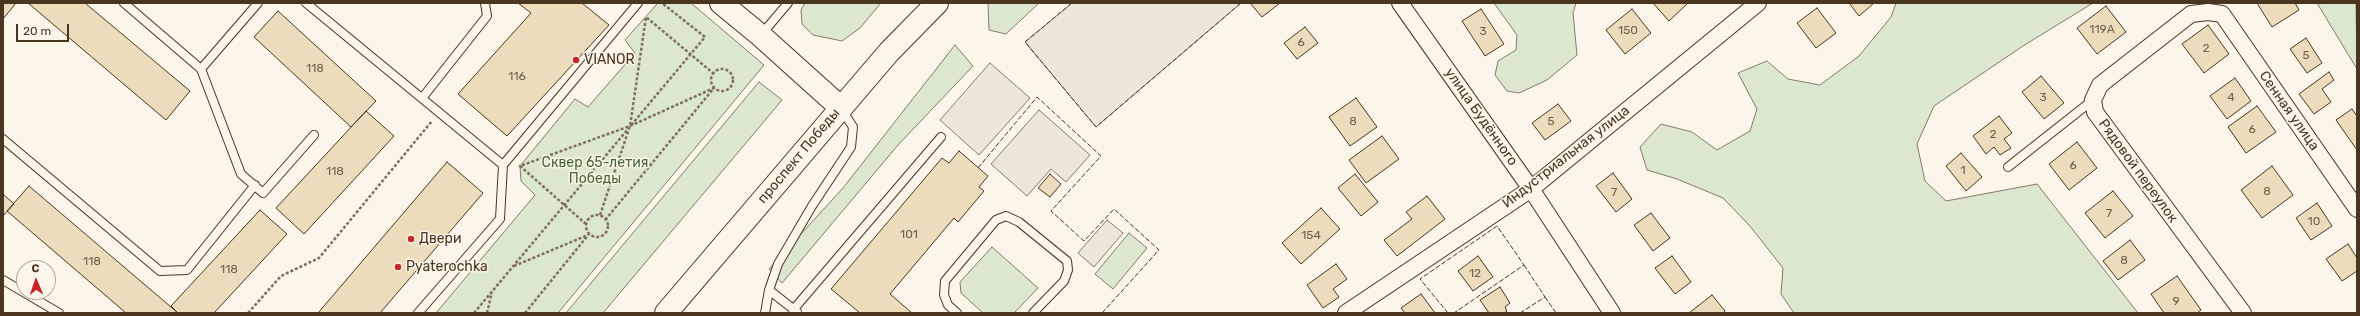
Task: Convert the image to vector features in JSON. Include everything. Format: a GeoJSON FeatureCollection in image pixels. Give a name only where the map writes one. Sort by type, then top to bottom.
{"type":"FeatureCollection","features":[{"type":"Feature","properties":{"kind":"main road"},"geometry":{"type":"LineString","coordinates":[[721,3],[760,35],[840,107]]}},
{"type":"Feature","properties":{"kind":"main road","name":"проспект Победы"},"geometry":{"type":"LineString","coordinates":[[666,313],[840,107],[889,52],[938,3]]}},
{"type":"Feature","properties":{"kind":"street","name":"улица Будённого"},"geometry":{"type":"LineString","coordinates":[[1400,3],[1530,189],[1612,313]]}},
{"type":"Feature","properties":{"kind":"street","name":"Индустриальная улица"},"geometry":{"type":"LineString","coordinates":[[1346,313],[1530,189],[1758,3]]}},
{"type":"Feature","properties":{"kind":"street","name":"Сенная улица"},"geometry":{"type":"LineString","coordinates":[[2093,100],[2100,85],[2191,14],[2208,12],[2222,14],[2357,208]]}},
{"type":"Feature","properties":{"kind":"street","name":"Рядовой переулок"},"geometry":{"type":"LineString","coordinates":[[2093,100],[2095,112],[2243,313]]}},
{"type":"Feature","properties":{"kind":"lane"},"geometry":{"type":"LineString","coordinates":[[124,3],[201,69],[241,174],[263,193],[314,135]]}},
{"type":"Feature","properties":{"kind":"lane"},"geometry":{"type":"LineString","coordinates":[[201,69],[258,3]]}},
{"type":"Feature","properties":{"kind":"lane"},"geometry":{"type":"LineString","coordinates":[[306,3],[423,97],[503,165]]}},
{"type":"Feature","properties":{"kind":"lane"},"geometry":{"type":"LineString","coordinates":[[423,97],[487,16],[485,3]]}},
{"type":"Feature","properties":{"kind":"lane"},"geometry":{"type":"LineString","coordinates":[[418,313],[500,219],[503,165],[638,3]]}},
{"type":"Feature","properties":{"kind":"lane"},"geometry":{"type":"LineString","coordinates":[[760,35],[788,3]]}},
{"type":"Feature","properties":{"kind":"lane"},"geometry":{"type":"LineString","coordinates":[[2008,167],[2093,100]]}},
{"type":"Feature","properties":{"kind":"lane"},"geometry":{"type":"LineString","coordinates":[[765,313],[769,290],[778,264],[812,206],[851,146],[853,127],[840,107]]}},
{"type":"Feature","properties":{"kind":"lane"},"geometry":{"type":"LineString","coordinates":[[769,290],[795,311],[941,137]]}},
{"type":"Feature","properties":{"kind":"lane"},"geometry":{"type":"LineString","coordinates":[[3,139],[160,271],[188,270],[255,186]]}},
{"type":"Feature","properties":{"kind":"lane"},"geometry":{"type":"LineString","coordinates":[[957,313],[948,305],[944,295],[945,281],[996,220],[1006,216],[1019,222],[1067,261],[1068,270],[1064,281],[1033,313]]}},
{"type":"Feature","properties":{"kind":"lane"},"geometry":{"type":"LineString","coordinates":[[3,280],[59,313]]}},
{"type":"Feature","properties":{"kind":"path"},"geometry":{"type":"LineString","coordinates":[[474,313],[705,37],[662,3]]}},
{"type":"Feature","properties":{"kind":"path"},"geometry":{"type":"LineString","coordinates":[[600,215],[630,126],[646,17],[713,73]]}},
{"type":"Feature","properties":{"kind":"path"},"geometry":{"type":"LineString","coordinates":[[720,69],[727,70],[732,76],[733,83],[728,90],[721,91],[714,88],[711,81],[713,73],[720,69]]}},
{"type":"Feature","properties":{"kind":"path"},"geometry":{"type":"LineString","coordinates":[[586,224],[591,217],[600,215],[606,219],[609,225],[607,232],[602,237],[595,238],[589,234],[586,224],[520,166],[630,126],[714,88]]}},
{"type":"Feature","properties":{"kind":"path"},"geometry":{"type":"LineString","coordinates":[[606,219],[714,88]]}},
{"type":"Feature","properties":{"kind":"path"},"geometry":{"type":"LineString","coordinates":[[248,313],[281,276],[319,258],[440,111]]}},
{"type":"Feature","properties":{"kind":"path"},"geometry":{"type":"LineString","coordinates":[[513,267],[589,234]]}},
{"type":"Feature","properties":{"kind":"path"},"geometry":{"type":"LineString","coordinates":[[525,313],[589,234]]}},
{"type":"Feature","properties":{"kind":"path"},"geometry":{"type":"LineString","coordinates":[[487,313],[492,292]]}},
{"type":"Feature","properties":{"kind":"green space","name":"Сквер 65-летия Победы"},"geometry":{"type":"Polygon","coordinates":[[[658,3],[691,3],[764,65],[558,313],[436,313],[535,195],[521,181],[520,166],[575,99],[588,107],[635,53],[625,40],[658,3]]]}},
{"type":"Feature","properties":{"kind":"green space"},"geometry":{"type":"Polygon","coordinates":[[[805,3],[881,3],[860,28],[842,41],[813,35],[802,24],[801,10],[805,3]]]}},
{"type":"Feature","properties":{"kind":"green space"},"geometry":{"type":"Polygon","coordinates":[[[988,3],[1039,3],[1006,34],[989,30],[988,3]]]}},
{"type":"Feature","properties":{"kind":"green space"},"geometry":{"type":"Polygon","coordinates":[[[1494,3],[1576,3],[1573,13],[1577,55],[1547,80],[1519,93],[1507,91],[1495,75],[1498,61],[1516,50],[1517,35],[1494,3]]]}},
{"type":"Feature","properties":{"kind":"green space"},"geometry":{"type":"Polygon","coordinates":[[[1896,3],[2093,3],[2023,46],[1934,106],[1917,144],[1925,181],[1946,201],[2037,184],[2138,313],[1794,313],[1781,294],[1783,268],[1749,225],[1723,198],[1677,179],[1647,170],[1640,147],[1661,124],[1692,132],[1717,150],[1750,131],[1757,109],[1738,73],[1767,61],[1788,79],[1820,85],[1859,56],[1891,17],[1896,3]]]}},
{"type":"Feature","properties":{"kind":"green space"},"geometry":{"type":"Polygon","coordinates":[[[2317,3],[2356,3],[2357,69],[2317,3]]]}},
{"type":"Feature","properties":{"kind":"green space"},"geometry":{"type":"Polygon","coordinates":[[[955,45],[973,66],[898,145],[782,283],[769,269],[843,188],[955,45]]]}},
{"type":"Feature","properties":{"kind":"green space","name":"Сквер 65-летия Победы"},"geometry":{"type":"Polygon","coordinates":[[[759,82],[782,100],[603,313],[566,313],[759,82]]]}},
{"type":"Feature","properties":{"kind":"green space"},"geometry":{"type":"Polygon","coordinates":[[[1129,233],[1147,248],[1113,289],[1095,274],[1129,233]]]}},
{"type":"Feature","properties":{"kind":"green space"},"geometry":{"type":"Polygon","coordinates":[[[992,247],[1038,288],[1014,313],[983,313],[961,293],[960,282],[992,247]]]}},
{"type":"Feature","properties":{"kind":"shaded area"},"geometry":{"type":"Polygon","coordinates":[[[1072,3],[1241,3],[1096,127],[1025,42],[1072,3]]]}},
{"type":"Feature","properties":{"kind":"shaded area"},"geometry":{"type":"Polygon","coordinates":[[[990,63],[1030,98],[979,155],[940,120],[990,63]]]}},
{"type":"Feature","properties":{"kind":"shaded area"},"geometry":{"type":"Polygon","coordinates":[[[1039,110],[1090,155],[1066,182],[1051,169],[1027,196],[991,164],[1039,110]]]}},
{"type":"Feature","properties":{"kind":"shaded area"},"geometry":{"type":"Polygon","coordinates":[[[1107,220],[1123,233],[1094,267],[1078,253],[1107,220]]]}},
{"type":"Feature","properties":{"kind":"building"},"geometry":{"type":"Polygon","coordinates":[[[3,3],[16,3],[3,19],[3,3]]]}},
{"type":"Feature","properties":{"kind":"building"},"geometry":{"type":"Polygon","coordinates":[[[28,3],[85,3],[190,91],[166,120],[28,3]]]}},
{"type":"Feature","properties":{"kind":"building"},"geometry":{"type":"Polygon","coordinates":[[[518,3],[582,3],[609,25],[507,136],[458,94],[531,13],[518,3]]]}},
{"type":"Feature","properties":{"kind":"building"},"geometry":{"type":"Polygon","coordinates":[[[1250,3],[1280,3],[1262,17],[1250,3]]]}},
{"type":"Feature","properties":{"kind":"building"},"geometry":{"type":"Polygon","coordinates":[[[1653,3],[1688,3],[1669,21],[1653,3]]]}},
{"type":"Feature","properties":{"kind":"building"},"geometry":{"type":"Polygon","coordinates":[[[1849,3],[1874,3],[1859,16],[1849,3]]]}},
{"type":"Feature","properties":{"kind":"building"},"geometry":{"type":"Polygon","coordinates":[[[2257,3],[2295,3],[2299,10],[2272,27],[2257,3]]]}},
{"type":"Feature","properties":{"kind":"building"},"geometry":{"type":"Polygon","coordinates":[[[2106,6],[2126,32],[2097,54],[2077,28],[2106,6]]]}},
{"type":"Feature","properties":{"kind":"building"},"geometry":{"type":"Polygon","coordinates":[[[1817,8],[1836,33],[1816,48],[1797,23],[1817,8]]]}},
{"type":"Feature","properties":{"kind":"building"},"geometry":{"type":"Polygon","coordinates":[[[1481,9],[1504,44],[1485,56],[1462,21],[1481,9]]]}},
{"type":"Feature","properties":{"kind":"building"},"geometry":{"type":"Polygon","coordinates":[[[1632,9],[1651,33],[1625,54],[1606,30],[1632,9]]]}},
{"type":"Feature","properties":{"kind":"building"},"geometry":{"type":"Polygon","coordinates":[[[278,11],[376,101],[351,127],[254,37],[278,11]]]}},
{"type":"Feature","properties":{"kind":"building"},"geometry":{"type":"Polygon","coordinates":[[[2208,25],[2229,54],[2204,73],[2182,44],[2208,25]]]}},
{"type":"Feature","properties":{"kind":"building"},"geometry":{"type":"Polygon","coordinates":[[[1305,27],[1318,43],[1297,59],[1284,43],[1305,27]]]}},
{"type":"Feature","properties":{"kind":"building"},"geometry":{"type":"Polygon","coordinates":[[[2306,38],[2322,63],[2307,73],[2290,49],[2306,38]]]}},
{"type":"Feature","properties":{"kind":"building"},"geometry":{"type":"Polygon","coordinates":[[[2329,72],[2334,80],[2322,89],[2331,102],[2314,114],[2299,94],[2329,72]]]}},
{"type":"Feature","properties":{"kind":"building"},"geometry":{"type":"Polygon","coordinates":[[[2041,76],[2064,103],[2044,119],[2022,92],[2041,76]]]}},
{"type":"Feature","properties":{"kind":"building"},"geometry":{"type":"Polygon","coordinates":[[[2235,78],[2251,101],[2227,119],[2210,96],[2235,78]]]}},
{"type":"Feature","properties":{"kind":"building"},"geometry":{"type":"Polygon","coordinates":[[[1356,98],[1377,127],[1350,146],[1329,117],[1356,98]]]}},
{"type":"Feature","properties":{"kind":"building"},"geometry":{"type":"Polygon","coordinates":[[[1558,104],[1571,121],[1545,140],[1532,123],[1558,104]]]}},
{"type":"Feature","properties":{"kind":"building"},"geometry":{"type":"Polygon","coordinates":[[[2257,106],[2276,132],[2246,153],[2228,127],[2257,106]]]}},
{"type":"Feature","properties":{"kind":"building"},"geometry":{"type":"Polygon","coordinates":[[[2352,109],[2357,116],[2357,150],[2336,120],[2352,109]]]}},
{"type":"Feature","properties":{"kind":"building"},"geometry":{"type":"Polygon","coordinates":[[[366,111],[394,136],[304,234],[276,208],[366,111]]]}},
{"type":"Feature","properties":{"kind":"building"},"geometry":{"type":"Polygon","coordinates":[[[1999,116],[2012,133],[2004,139],[2011,148],[2000,155],[1994,147],[1986,154],[1973,136],[1999,116]]]}},
{"type":"Feature","properties":{"kind":"building"},"geometry":{"type":"Polygon","coordinates":[[[1382,136],[1399,159],[1366,183],[1349,160],[1382,136]]]}},
{"type":"Feature","properties":{"kind":"building"},"geometry":{"type":"Polygon","coordinates":[[[2077,142],[2097,168],[2069,190],[2049,164],[2077,142]]]}},
{"type":"Feature","properties":{"kind":"building"},"geometry":{"type":"Polygon","coordinates":[[[959,151],[988,176],[979,187],[984,191],[958,222],[954,218],[890,294],[912,313],[860,313],[831,289],[942,158],[949,163],[959,151]]]}},
{"type":"Feature","properties":{"kind":"building"},"geometry":{"type":"Polygon","coordinates":[[[1961,153],[1982,177],[1966,191],[1946,166],[1961,153]]]}},
{"type":"Feature","properties":{"kind":"building"},"geometry":{"type":"Polygon","coordinates":[[[447,162],[483,193],[380,313],[318,313],[447,162]]]}},
{"type":"Feature","properties":{"kind":"building"},"geometry":{"type":"Polygon","coordinates":[[[2272,166],[2293,195],[2262,218],[2241,190],[2272,166]]]}},
{"type":"Feature","properties":{"kind":"building"},"geometry":{"type":"Polygon","coordinates":[[[1613,173],[1632,199],[1616,212],[1596,186],[1613,173]]]}},
{"type":"Feature","properties":{"kind":"building"},"geometry":{"type":"Polygon","coordinates":[[[1050,174],[1061,184],[1050,197],[1038,188],[1050,174]]]}},
{"type":"Feature","properties":{"kind":"building"},"geometry":{"type":"Polygon","coordinates":[[[1355,174],[1378,202],[1361,216],[1338,188],[1355,174]]]}},
{"type":"Feature","properties":{"kind":"building"},"geometry":{"type":"Polygon","coordinates":[[[29,186],[178,313],[126,313],[7,211],[29,186]]]}},
{"type":"Feature","properties":{"kind":"building"},"geometry":{"type":"Polygon","coordinates":[[[2113,191],[2133,216],[2105,238],[2085,213],[2113,191]]]}},
{"type":"Feature","properties":{"kind":"building"},"geometry":{"type":"Polygon","coordinates":[[[3,194],[14,204],[3,216],[3,194]]]}},
{"type":"Feature","properties":{"kind":"building"},"geometry":{"type":"Polygon","coordinates":[[[1427,196],[1445,219],[1397,256],[1384,240],[1412,219],[1406,212],[1427,196]]]}},
{"type":"Feature","properties":{"kind":"building"},"geometry":{"type":"Polygon","coordinates":[[[2317,203],[2332,226],[2311,240],[2296,218],[2317,203]]]}},
{"type":"Feature","properties":{"kind":"building"},"geometry":{"type":"Polygon","coordinates":[[[1321,208],[1340,229],[1301,264],[1282,243],[1321,208]]]}},
{"type":"Feature","properties":{"kind":"building"},"geometry":{"type":"Polygon","coordinates":[[[260,210],[287,234],[214,313],[178,313],[171,306],[260,210]]]}},
{"type":"Feature","properties":{"kind":"building"},"geometry":{"type":"Polygon","coordinates":[[[1651,213],[1670,238],[1653,251],[1634,225],[1651,213]]]}},
{"type":"Feature","properties":{"kind":"building"},"geometry":{"type":"Polygon","coordinates":[[[2130,240],[2145,260],[2118,280],[2103,261],[2130,240]]]}},
{"type":"Feature","properties":{"kind":"building"},"geometry":{"type":"Polygon","coordinates":[[[2348,244],[2357,258],[2357,271],[2342,281],[2326,259],[2348,244]]]}},
{"type":"Feature","properties":{"kind":"building"},"geometry":{"type":"Polygon","coordinates":[[[1478,256],[1493,277],[1473,291],[1458,271],[1478,256]]]}},
{"type":"Feature","properties":{"kind":"building"},"geometry":{"type":"Polygon","coordinates":[[[1672,256],[1691,282],[1675,294],[1655,268],[1672,256]]]}},
{"type":"Feature","properties":{"kind":"building"},"geometry":{"type":"Polygon","coordinates":[[[1336,264],[1347,279],[1333,289],[1339,297],[1323,308],[1307,285],[1336,264]]]}},
{"type":"Feature","properties":{"kind":"building"},"geometry":{"type":"Polygon","coordinates":[[[2177,276],[2201,310],[2197,313],[2164,313],[2151,294],[2177,276]]]}},
{"type":"Feature","properties":{"kind":"building"},"geometry":{"type":"Polygon","coordinates":[[[1500,287],[1510,303],[1505,307],[1507,311],[1504,313],[1489,313],[1480,300],[1500,287]]]}},
{"type":"Feature","properties":{"kind":"building"},"geometry":{"type":"Polygon","coordinates":[[[1421,294],[1435,313],[1405,313],[1401,308],[1421,294]]]}},
{"type":"Feature","properties":{"kind":"building"},"geometry":{"type":"Polygon","coordinates":[[[1712,295],[1725,311],[1723,313],[1689,313],[1712,295]]]}},
{"type":"Feature","properties":{"kind":"fence"},"geometry":{"type":"LineString","coordinates":[[1072,3],[1025,42],[1096,127],[1241,3]]}},
{"type":"Feature","properties":{"kind":"fence"},"geometry":{"type":"LineString","coordinates":[[978,168],[1037,97],[1101,156],[1051,211],[1084,241],[1114,209],[1159,250],[1102,313]]}},
{"type":"Feature","properties":{"kind":"fence"},"geometry":{"type":"LineString","coordinates":[[1448,313],[1420,279],[1497,226],[1524,265],[1454,313]]}},
{"type":"Feature","properties":{"kind":"fence"},"geometry":{"type":"LineString","coordinates":[[1520,313],[1545,297],[1524,265]]}},
{"type":"Feature","properties":{"kind":"fence"},"geometry":{"type":"LineString","coordinates":[[1545,297],[1556,313]]}},
{"type":"Feature","properties":{"kind":"place","name":"VIANOR"},"geometry":{"type":"Point","coordinates":[576,60]}},
{"type":"Feature","properties":{"kind":"place","name":"Двери"},"geometry":{"type":"Point","coordinates":[411,239]}},
{"type":"Feature","properties":{"kind":"place","name":"Pyaterochka"},"geometry":{"type":"Point","coordinates":[398,267]}}]}
